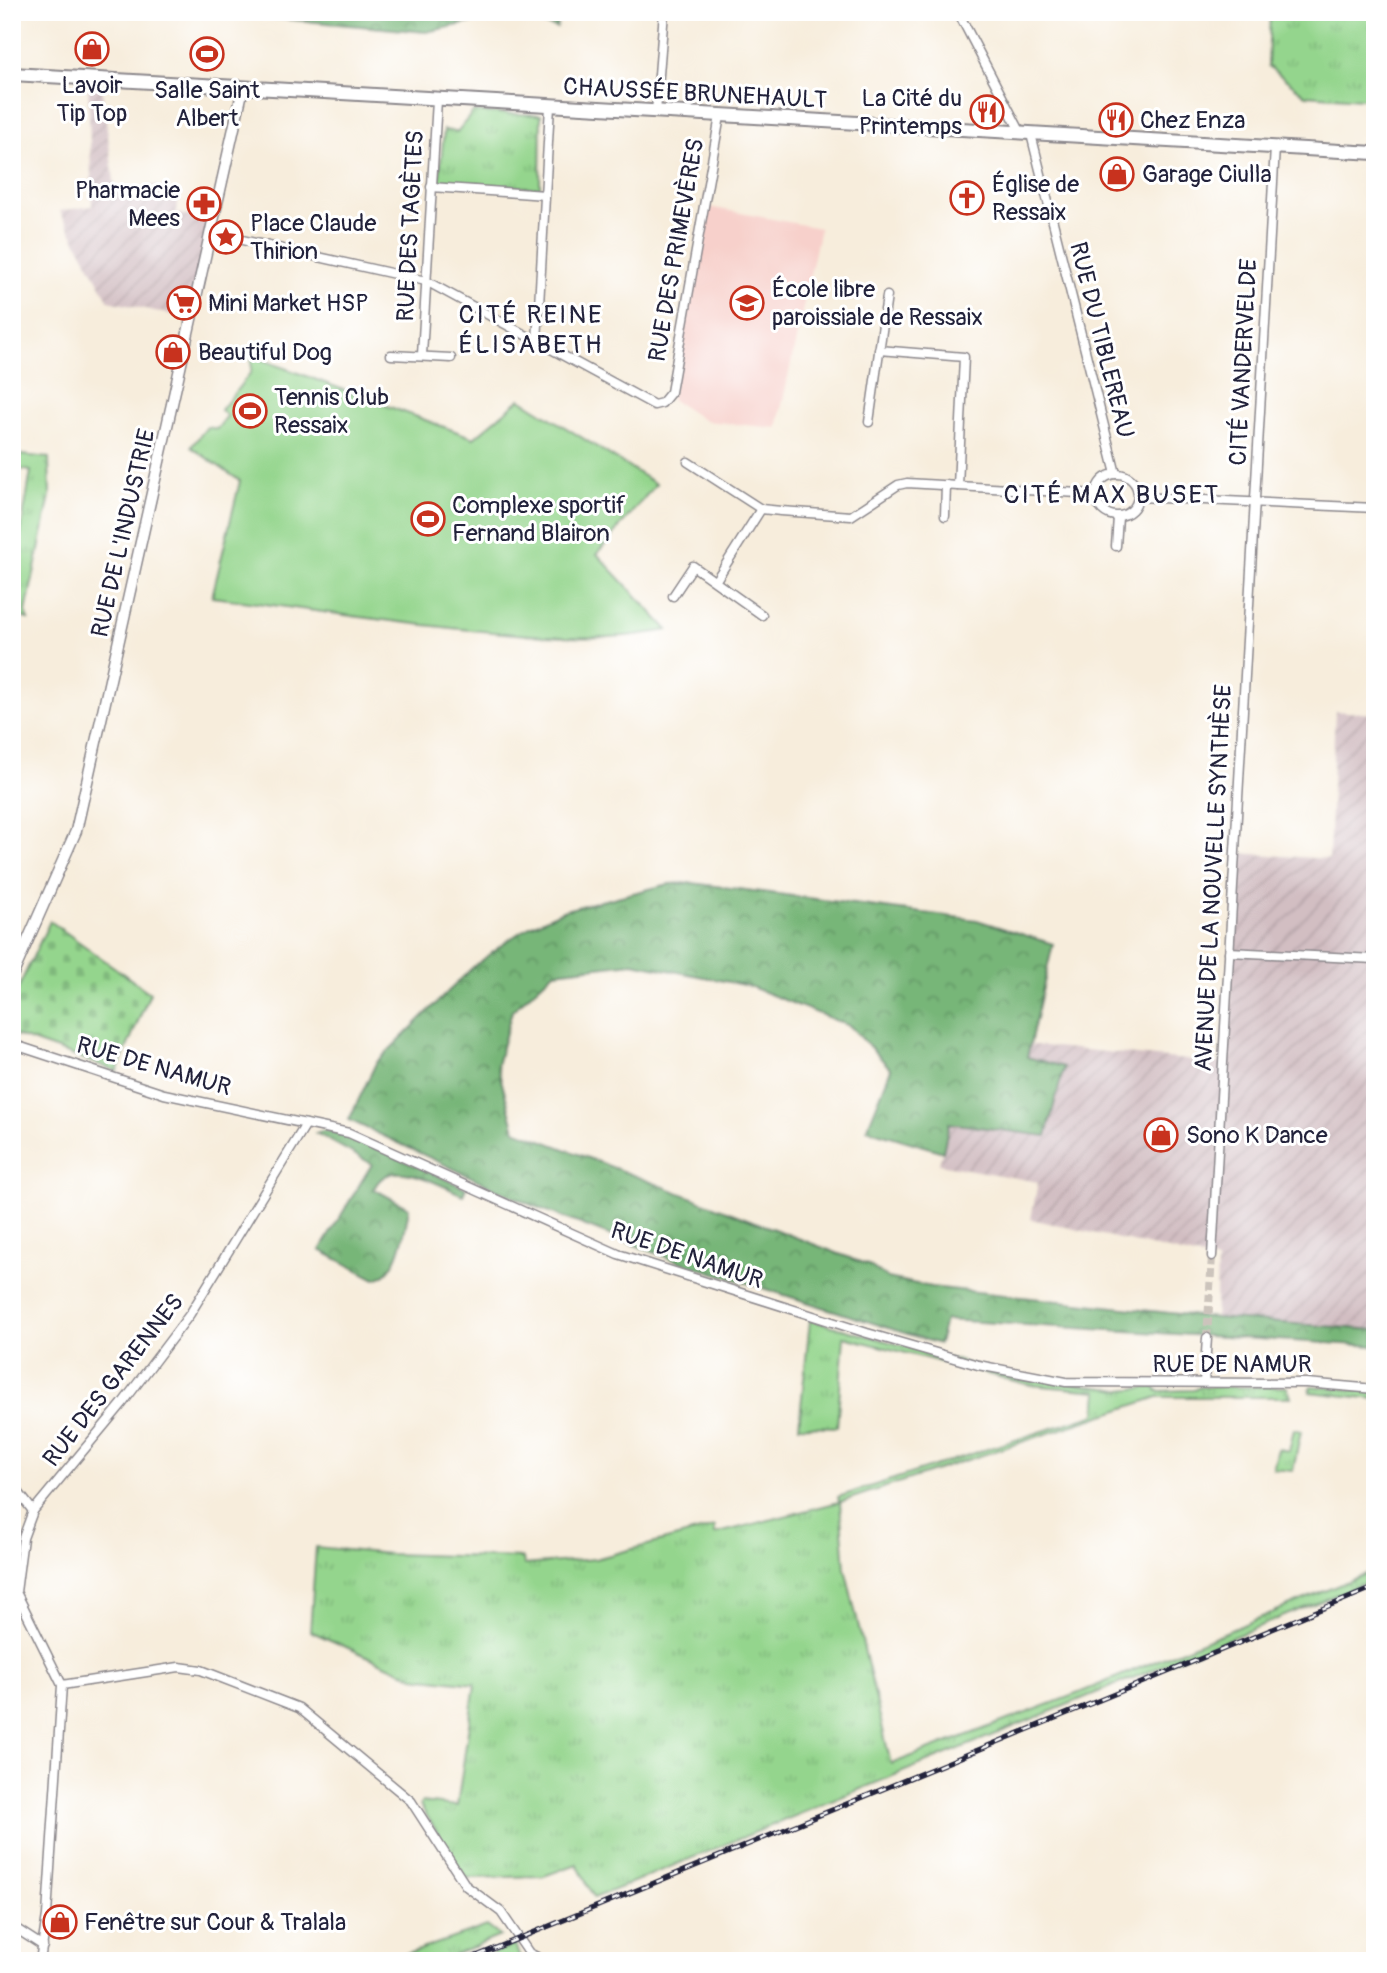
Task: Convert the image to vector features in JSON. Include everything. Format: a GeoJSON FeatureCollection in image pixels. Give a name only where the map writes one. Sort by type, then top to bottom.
{"type":"FeatureCollection","features":[{"type":"Feature","properties":{"kind":"main road","name":"CHAUSSÉE BRUNEHAULT"},"geometry":{"type":"LineString","coordinates":[[12,74],[1375,153]]}},
{"type":"Feature","properties":{"kind":"street"},"geometry":{"type":"LineString","coordinates":[[656,112],[664,12]]}},
{"type":"Feature","properties":{"kind":"street","name":"RUE DU TIBLEREAU"},"geometry":{"type":"LineString","coordinates":[[958,12],[1026,134],[1116,474]]}},
{"type":"Feature","properties":{"kind":"street","name":"RUE DE L'INDUSTRIE"},"geometry":{"type":"LineString","coordinates":[[12,976],[76,831],[243,88]]}},
{"type":"Feature","properties":{"kind":"street","name":"RUE DES TAGÈTES"},"geometry":{"type":"LineString","coordinates":[[422,355],[437,100]]}},
{"type":"Feature","properties":{"kind":"street"},"geometry":{"type":"LineString","coordinates":[[211,233],[426,281],[537,342],[550,106]]}},
{"type":"Feature","properties":{"kind":"street","name":"RUE DES PRIMEVÈRES"},"geometry":{"type":"LineString","coordinates":[[537,342],[643,401],[654,405],[662,403],[671,392],[720,116]]}},
{"type":"Feature","properties":{"kind":"street","name":"CITÉ VANDERVELDE"},"geometry":{"type":"LineString","coordinates":[[1275,147],[1254,502],[1375,508]]}},
{"type":"Feature","properties":{"kind":"street"},"geometry":{"type":"LineString","coordinates":[[431,187],[545,195]]}},
{"type":"Feature","properties":{"kind":"street"},"geometry":{"type":"LineString","coordinates":[[869,422],[887,296]]}},
{"type":"Feature","properties":{"kind":"street"},"geometry":{"type":"LineString","coordinates":[[879,350],[964,357],[958,486]]}},
{"type":"Feature","properties":{"kind":"street","name":"RUE DES TAGÈTES"},"geometry":{"type":"LineString","coordinates":[[391,355],[451,358]]}},
{"type":"Feature","properties":{"kind":"street"},"geometry":{"type":"LineString","coordinates":[[688,462],[761,509],[851,516],[898,485],[946,485],[1096,494]]}},
{"type":"Feature","properties":{"kind":"street"},"geometry":{"type":"LineString","coordinates":[[1116,474],[1132,480],[1139,496],[1130,513],[1118,517],[1105,512],[1096,494],[1102,480],[1116,474]]}},
{"type":"Feature","properties":{"kind":"street"},"geometry":{"type":"LineString","coordinates":[[945,516],[946,485]]}},
{"type":"Feature","properties":{"kind":"street"},"geometry":{"type":"LineString","coordinates":[[1139,496],[1254,502]]}},
{"type":"Feature","properties":{"kind":"street","name":"AVENUE DE LA NOUVELLE SYNTHÈSE"},"geometry":{"type":"LineString","coordinates":[[1212,1256],[1254,502]]}},
{"type":"Feature","properties":{"kind":"street"},"geometry":{"type":"LineString","coordinates":[[716,580],[761,509]]}},
{"type":"Feature","properties":{"kind":"street"},"geometry":{"type":"LineString","coordinates":[[1116,546],[1118,517]]}},
{"type":"Feature","properties":{"kind":"street"},"geometry":{"type":"LineString","coordinates":[[673,596],[693,566],[762,615]]}},
{"type":"Feature","properties":{"kind":"street"},"geometry":{"type":"LineString","coordinates":[[1230,952],[1375,959]]}},
{"type":"Feature","properties":{"kind":"street","name":"RUE DE NAMUR"},"geometry":{"type":"LineString","coordinates":[[12,1044],[164,1094],[336,1129],[368,1140],[618,1254],[901,1344],[978,1365],[1066,1382],[1306,1383],[1375,1389]]}},
{"type":"Feature","properties":{"kind":"street","name":"RUE DES GARENNES"},"geometry":{"type":"LineString","coordinates":[[62,1685],[16,1592],[23,1538],[33,1511],[114,1415],[190,1314],[306,1124]]}},
{"type":"Feature","properties":{"kind":"street"},"geometry":{"type":"LineString","coordinates":[[1204,1382],[1207,1338]]}},
{"type":"Feature","properties":{"kind":"street"},"geometry":{"type":"LineString","coordinates":[[12,1484],[33,1511]]}},
{"type":"Feature","properties":{"kind":"street"},"geometry":{"type":"LineString","coordinates":[[40,1961],[62,1685],[179,1667],[201,1670],[299,1708],[411,1801],[466,1886],[501,1912],[522,1946],[545,1961]]}},
{"type":"Feature","properties":{"kind":"street"},"geometry":{"type":"LineString","coordinates":[[12,1926],[43,1946]]}},
{"type":"Feature","properties":{"kind":"shaded area"},"geometry":{"type":"Polygon","coordinates":[[[88,83],[101,83],[115,189],[154,185],[180,191],[176,213],[209,221],[187,318],[109,301],[60,211],[92,206],[88,83]]]}},
{"type":"Feature","properties":{"kind":"shaded area","name":"École libre paroissiale de Ressaix"},"geometry":{"type":"Polygon","coordinates":[[[709,207],[820,228],[777,428],[705,421],[671,399],[709,207]]]}},
{"type":"Feature","properties":{"kind":"shaded area"},"geometry":{"type":"Polygon","coordinates":[[[1335,711],[1375,714],[1375,1346],[1215,1335],[1217,1261],[1031,1219],[1038,1182],[939,1164],[972,1034],[1034,1045],[1228,1064],[1237,853],[1329,859],[1335,711]]]}},
{"type":"Feature","properties":{"kind":"green space"},"geometry":{"type":"Polygon","coordinates":[[[221,12],[560,12],[557,28],[507,15],[426,32],[249,16],[227,18],[221,12]]]}},
{"type":"Feature","properties":{"kind":"green space"},"geometry":{"type":"Polygon","coordinates":[[[1270,12],[1375,12],[1375,100],[1306,95],[1268,66],[1270,12]]]}},
{"type":"Feature","properties":{"kind":"green space"},"geometry":{"type":"Polygon","coordinates":[[[473,112],[541,115],[540,188],[439,182],[444,130],[457,132],[473,112]]]}},
{"type":"Feature","properties":{"kind":"green space","name":"Complexe sportif Fernand Blairon"},"geometry":{"type":"Polygon","coordinates":[[[252,356],[474,438],[520,399],[656,484],[597,554],[668,630],[602,637],[493,632],[212,597],[240,481],[191,447],[207,427],[217,429],[227,416],[221,410],[251,372],[252,356]]]}},
{"type":"Feature","properties":{"kind":"green space"},"geometry":{"type":"Polygon","coordinates":[[[12,454],[49,458],[50,496],[26,612],[28,619],[12,615],[12,584],[31,471],[12,468],[12,454]]]}},
{"type":"Feature","properties":{"kind":"green space"},"geometry":{"type":"Polygon","coordinates":[[[692,883],[977,920],[1053,944],[1027,1057],[1064,1067],[1046,1136],[949,1123],[943,1152],[867,1129],[891,1069],[850,1026],[749,986],[633,963],[554,972],[512,1011],[497,1065],[515,1130],[868,1265],[888,1278],[931,1287],[1216,1318],[1375,1330],[1375,1346],[945,1320],[939,1344],[671,1259],[529,1204],[349,1120],[376,1063],[472,968],[507,941],[530,926],[565,910],[669,884],[692,883]]]}},
{"type":"Feature","properties":{"kind":"green space"},"geometry":{"type":"Polygon","coordinates":[[[50,921],[150,993],[117,1071],[12,1034],[12,1001],[50,921]]]}},
{"type":"Feature","properties":{"kind":"green space"},"geometry":{"type":"Polygon","coordinates":[[[325,1130],[345,1135],[466,1188],[463,1195],[428,1179],[402,1173],[381,1179],[374,1189],[409,1208],[396,1260],[383,1275],[375,1279],[320,1250],[372,1164],[316,1133],[325,1130]]]}},
{"type":"Feature","properties":{"kind":"green space"},"geometry":{"type":"Polygon","coordinates":[[[810,1320],[1013,1376],[1121,1390],[1155,1387],[1158,1391],[1194,1390],[1200,1387],[1287,1387],[1291,1397],[1158,1397],[840,1502],[845,1568],[891,1764],[1079,1693],[1375,1570],[1375,1579],[594,1898],[577,1864],[544,1876],[466,1878],[420,1805],[422,1802],[457,1806],[475,1684],[414,1677],[310,1631],[316,1547],[389,1554],[523,1558],[524,1565],[595,1559],[715,1527],[715,1534],[839,1502],[838,1497],[1096,1414],[1098,1391],[1030,1385],[844,1337],[837,1427],[799,1426],[810,1320]]]}},
{"type":"Feature","properties":{"kind":"green space"},"geometry":{"type":"Polygon","coordinates":[[[1311,1386],[1375,1392],[1375,1399],[1310,1392],[1311,1386]]]}},
{"type":"Feature","properties":{"kind":"green space"},"geometry":{"type":"Polygon","coordinates":[[[1294,1429],[1301,1431],[1293,1471],[1273,1469],[1278,1449],[1289,1451],[1294,1429]]]}},
{"type":"Feature","properties":{"kind":"green space"},"geometry":{"type":"Polygon","coordinates":[[[487,1926],[500,1936],[441,1961],[387,1961],[487,1926]]]}},
{"type":"Feature","properties":{"kind":"green space"},"geometry":{"type":"Polygon","coordinates":[[[515,1944],[519,1956],[526,1961],[477,1961],[515,1944]]]}},
{"type":"Feature","properties":{"kind":"tunnel"},"geometry":{"type":"LineString","coordinates":[[1207,1338],[1212,1256]]}},
{"type":"Feature","properties":{"kind":"railway"},"geometry":{"type":"LineString","coordinates":[[464,1961],[1375,1587]]}},
{"type":"Feature","properties":{"kind":"place","name":"Lavoir Tip Top"},"geometry":{"type":"Point","coordinates":[92,49]}},
{"type":"Feature","properties":{"kind":"place","name":"Salle Saint Albert"},"geometry":{"type":"Point","coordinates":[207,54]}},
{"type":"Feature","properties":{"kind":"place","name":"La Cité du Printemps"},"geometry":{"type":"Point","coordinates":[987,112]}},
{"type":"Feature","properties":{"kind":"place","name":"Chez Enza"},"geometry":{"type":"Point","coordinates":[1116,120]}},
{"type":"Feature","properties":{"kind":"place","name":"Garage Ciulla"},"geometry":{"type":"Point","coordinates":[1117,174]}},
{"type":"Feature","properties":{"kind":"place","name":"Église de Ressaix"},"geometry":{"type":"Point","coordinates":[967,198]}},
{"type":"Feature","properties":{"kind":"place","name":"Pharmacie Mees"},"geometry":{"type":"Point","coordinates":[204,204]}},
{"type":"Feature","properties":{"kind":"place","name":"Place Claude Thirion"},"geometry":{"type":"Point","coordinates":[226,237]}},
{"type":"Feature","properties":{"kind":"place","name":"Mini Market HSP"},"geometry":{"type":"Point","coordinates":[184,303]}},
{"type":"Feature","properties":{"kind":"place","name":"École libre paroissiale de Ressaix"},"geometry":{"type":"Point","coordinates":[747,303]}},
{"type":"Feature","properties":{"kind":"place","name":"Beautiful Dog"},"geometry":{"type":"Point","coordinates":[173,352]}},
{"type":"Feature","properties":{"kind":"place","name":"Tennis Club Ressaix"},"geometry":{"type":"Point","coordinates":[250,411]}},
{"type":"Feature","properties":{"kind":"place","name":"Complexe sportif Fernand Blairon"},"geometry":{"type":"Point","coordinates":[428,519]}},
{"type":"Feature","properties":{"kind":"place","name":"Sono K Dance"},"geometry":{"type":"Point","coordinates":[1161,1135]}},
{"type":"Feature","properties":{"kind":"place","name":"Fenêtre sur Cour & Tralala"},"geometry":{"type":"Point","coordinates":[60,1922]}},
{"type":"Feature","properties":{"kind":"district","name":"CITÉ REINE ÉLISABETH"},"geometry":{"type":"Point","coordinates":[531,329]}},
{"type":"Feature","properties":{"kind":"district","name":"CITÉ MAX BUSET"},"geometry":{"type":"Point","coordinates":[1112,494]}}]}
